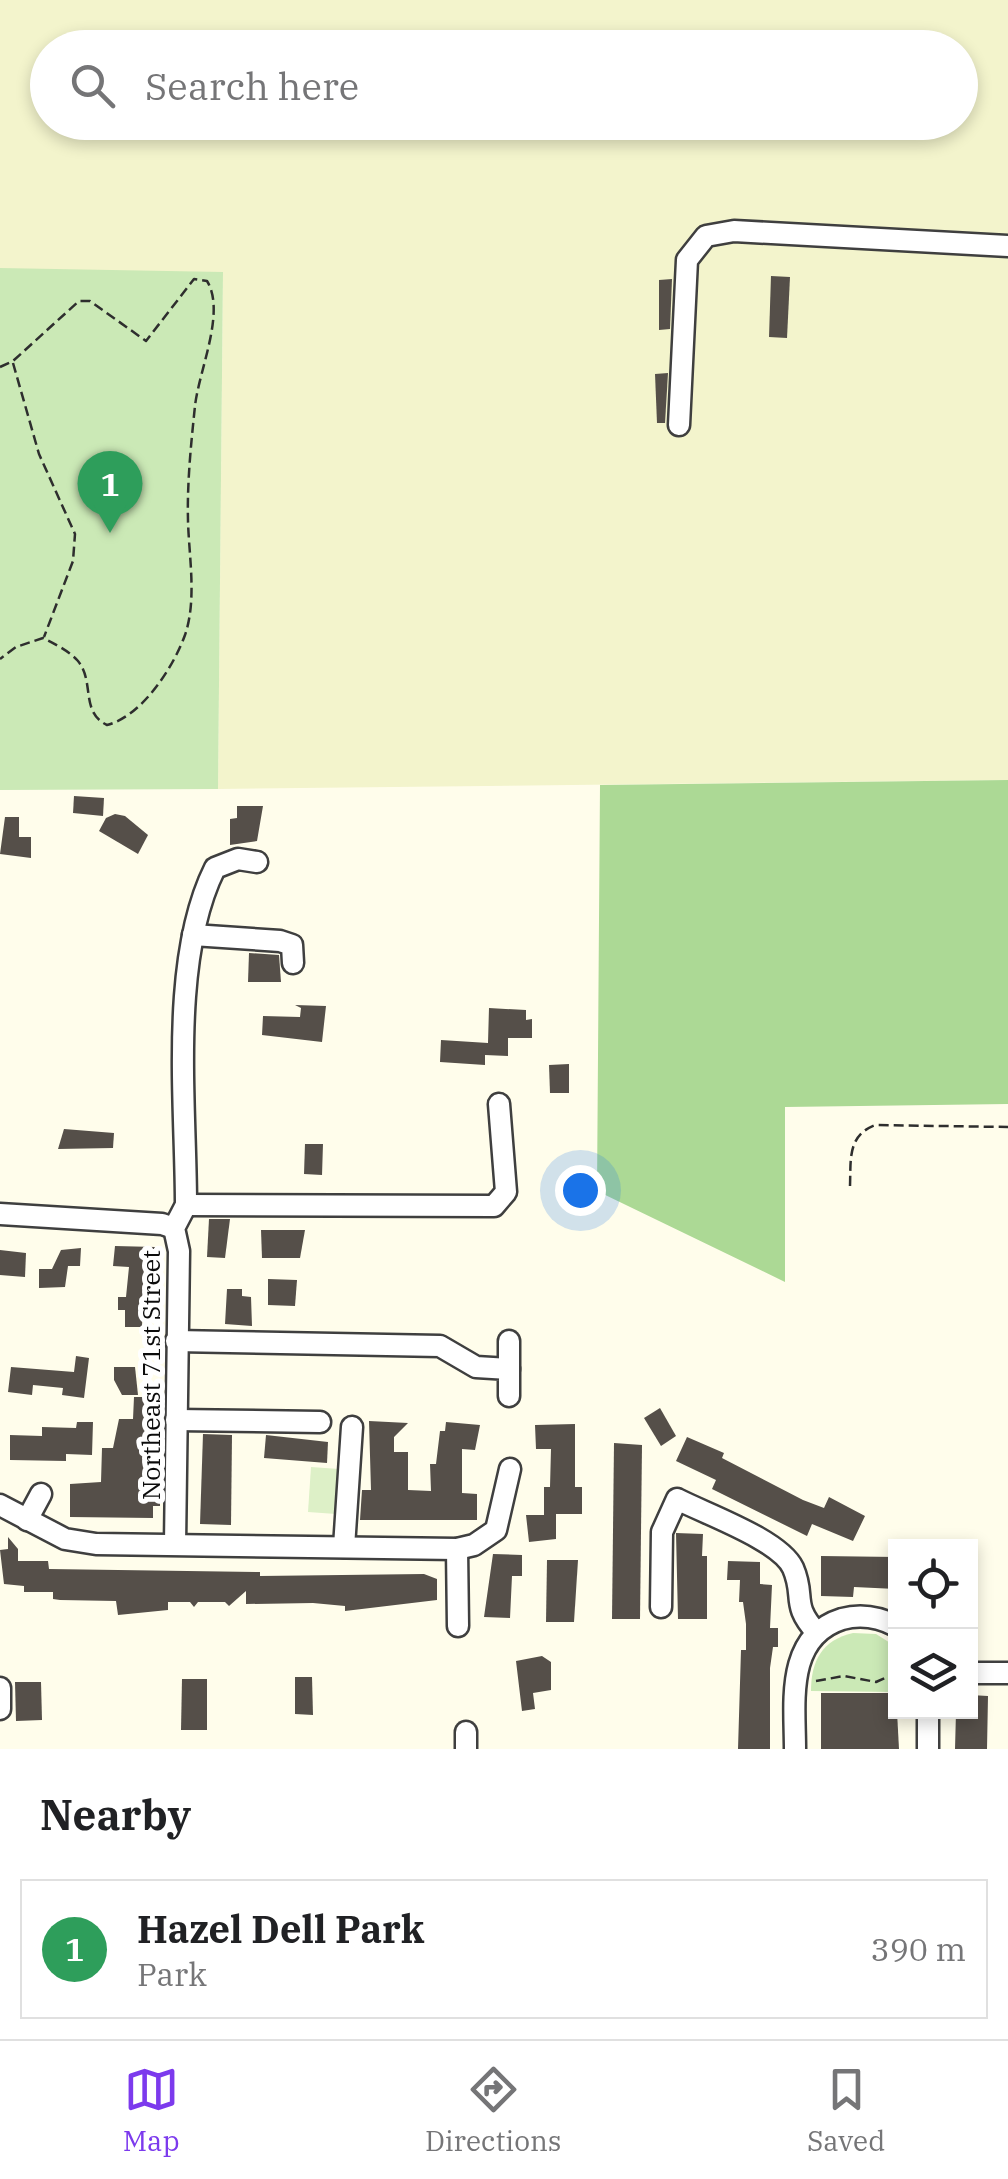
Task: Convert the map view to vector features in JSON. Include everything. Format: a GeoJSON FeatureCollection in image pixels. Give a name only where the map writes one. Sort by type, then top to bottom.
{"type":"FeatureCollection","features":[{"type":"Feature","properties":{"kind":"street"},"geometry":{"type":"LineString","coordinates":[[679,425],[687,260],[706,236],[734,232],[1008,246]]}},
{"type":"Feature","properties":{"kind":"street","name":"Northeast 71st Street"},"geometry":{"type":"LineString","coordinates":[[174,1544],[178,1251],[174,1228],[186,1205],[186,1030],[193,936],[200,898],[215,868],[238,859],[256,862]]}},
{"type":"Feature","properties":{"kind":"street"},"geometry":{"type":"LineString","coordinates":[[193,936],[292,944],[292,963]]}},
{"type":"Feature","properties":{"kind":"street"},"geometry":{"type":"LineString","coordinates":[[186,1205],[494,1206],[506,1192],[499,1104]]}},
{"type":"Feature","properties":{"kind":"street"},"geometry":{"type":"LineString","coordinates":[[0,1214],[162,1224],[174,1228]]}},
{"type":"Feature","properties":{"kind":"street"},"geometry":{"type":"LineString","coordinates":[[176,1341],[432,1345],[476,1366],[509,1368]]}},
{"type":"Feature","properties":{"kind":"street"},"geometry":{"type":"LineString","coordinates":[[509,1341],[509,1396]]}},
{"type":"Feature","properties":{"kind":"street"},"geometry":{"type":"LineString","coordinates":[[176,1420],[320,1422]]}},
{"type":"Feature","properties":{"kind":"street"},"geometry":{"type":"LineString","coordinates":[[344,1547],[352,1427]]}},
{"type":"Feature","properties":{"kind":"street"},"geometry":{"type":"LineString","coordinates":[[0,1505],[65,1539],[96,1544],[457,1548],[474,1545],[496,1530],[510,1468]]}},
{"type":"Feature","properties":{"kind":"street"},"geometry":{"type":"LineString","coordinates":[[26,1520],[41,1494]]}},
{"type":"Feature","properties":{"kind":"street"},"geometry":{"type":"LineString","coordinates":[[661,1608],[662,1532],[677,1499],[781,1552],[796,1578],[798,1609],[817,1634]]}},
{"type":"Feature","properties":{"kind":"street"},"geometry":{"type":"LineString","coordinates":[[457,1548],[458,1626]]}},
{"type":"Feature","properties":{"kind":"street"},"geometry":{"type":"LineString","coordinates":[[795,1749],[797,1670],[805,1649],[817,1634],[857,1616],[888,1624]]}},
{"type":"Feature","properties":{"kind":"street"},"geometry":{"type":"LineString","coordinates":[[978,1673],[1008,1673]]}},
{"type":"Feature","properties":{"kind":"street"},"geometry":{"type":"LineString","coordinates":[[0,1688],[0,1709]]}},
{"type":"Feature","properties":{"kind":"street"},"geometry":{"type":"LineString","coordinates":[[928,1719],[928,1749]]}},
{"type":"Feature","properties":{"kind":"path"},"geometry":{"type":"LineString","coordinates":[[0,366],[13,361],[79,302],[90,301],[146,341],[194,279],[207,281],[213,291],[213,325],[204,350],[190,457],[190,598],[186,632],[176,656],[138,707],[122,721],[107,725],[90,711],[78,662],[43,638]]}},
{"type":"Feature","properties":{"kind":"path"},"geometry":{"type":"LineString","coordinates":[[13,361],[39,454],[75,534],[73,561],[43,638]]}},
{"type":"Feature","properties":{"kind":"path"},"geometry":{"type":"LineString","coordinates":[[0,659],[16,646],[43,638]]}},
{"type":"Feature","properties":{"kind":"path"},"geometry":{"type":"LineString","coordinates":[[850,1186],[852,1146],[858,1135],[875,1125],[1008,1128]]}},
{"type":"Feature","properties":{"kind":"path"},"geometry":{"type":"LineString","coordinates":[[809,1681],[844,1676],[876,1682],[888,1677]]}},
{"type":"Feature","properties":{"kind":"green space"},"geometry":{"type":"Polygon","coordinates":[[[0,0],[1008,0],[1008,780],[218,789],[223,277],[0,271],[0,0]]]}},
{"type":"Feature","properties":{"kind":"green space"},"geometry":{"type":"Polygon","coordinates":[[[0,268],[223,272],[218,789],[0,790],[0,268]]]}},
{"type":"Feature","properties":{"kind":"green space"},"geometry":{"type":"Polygon","coordinates":[[[1008,780],[1008,1104],[785,1107],[785,1282],[597,1191],[600,785],[1008,780]]]}},
{"type":"Feature","properties":{"kind":"green space"},"geometry":{"type":"Polygon","coordinates":[[[311,1467],[339,1469],[336,1514],[308,1512],[311,1467]]]}},
{"type":"Feature","properties":{"kind":"green space"},"geometry":{"type":"Polygon","coordinates":[[[876,1634],[888,1642],[888,1692],[811,1691],[820,1653],[842,1636],[876,1634]]]}},
{"type":"Feature","properties":{"kind":"building"},"geometry":{"type":"Polygon","coordinates":[[[771,276],[790,277],[787,338],[769,337],[771,276]]]}},
{"type":"Feature","properties":{"kind":"building"},"geometry":{"type":"Polygon","coordinates":[[[672,279],[670,329],[659,330],[659,280],[672,279]]]}},
{"type":"Feature","properties":{"kind":"building"},"geometry":{"type":"Polygon","coordinates":[[[668,373],[665,423],[657,423],[655,374],[668,373]]]}},
{"type":"Feature","properties":{"kind":"building"},"geometry":{"type":"Polygon","coordinates":[[[74,796],[104,798],[103,816],[73,813],[74,796]]]}},
{"type":"Feature","properties":{"kind":"building"},"geometry":{"type":"Polygon","coordinates":[[[237,806],[263,806],[257,841],[230,845],[230,819],[237,818],[237,806]]]}},
{"type":"Feature","properties":{"kind":"building"},"geometry":{"type":"Polygon","coordinates":[[[115,814],[125,816],[148,835],[138,854],[99,831],[106,818],[115,814]]]}},
{"type":"Feature","properties":{"kind":"building"},"geometry":{"type":"Polygon","coordinates":[[[5,817],[19,817],[19,837],[31,837],[31,858],[0,854],[5,817]]]}},
{"type":"Feature","properties":{"kind":"building"},"geometry":{"type":"Polygon","coordinates":[[[249,953],[279,955],[281,982],[248,982],[249,953]]]}},
{"type":"Feature","properties":{"kind":"building"},"geometry":{"type":"Polygon","coordinates":[[[295,1005],[326,1006],[322,1042],[262,1035],[263,1016],[300,1017],[301,1008],[295,1005]]]}},
{"type":"Feature","properties":{"kind":"building"},"geometry":{"type":"Polygon","coordinates":[[[489,1008],[526,1010],[526,1020],[532,1019],[532,1038],[508,1038],[508,1056],[485,1055],[485,1065],[440,1062],[441,1040],[488,1043],[489,1008]]]}},
{"type":"Feature","properties":{"kind":"building"},"geometry":{"type":"Polygon","coordinates":[[[569,1064],[569,1093],[550,1093],[549,1065],[569,1064]]]}},
{"type":"Feature","properties":{"kind":"building"},"geometry":{"type":"Polygon","coordinates":[[[64,1129],[114,1133],[113,1148],[58,1149],[64,1129]]]}},
{"type":"Feature","properties":{"kind":"building"},"geometry":{"type":"Polygon","coordinates":[[[305,1144],[323,1144],[322,1175],[304,1174],[305,1144]]]}},
{"type":"Feature","properties":{"kind":"building"},"geometry":{"type":"Polygon","coordinates":[[[209,1219],[230,1219],[225,1258],[207,1257],[209,1219]]]}},
{"type":"Feature","properties":{"kind":"building"},"geometry":{"type":"Polygon","coordinates":[[[261,1230],[305,1230],[300,1258],[262,1258],[261,1230]]]}},
{"type":"Feature","properties":{"kind":"building"},"geometry":{"type":"Polygon","coordinates":[[[115,1246],[155,1247],[153,1268],[144,1267],[142,1327],[125,1327],[125,1310],[118,1310],[118,1297],[126,1297],[129,1267],[113,1266],[115,1246]]]}},
{"type":"Feature","properties":{"kind":"building"},"geometry":{"type":"Polygon","coordinates":[[[81,1248],[80,1266],[68,1266],[65,1287],[39,1288],[39,1269],[52,1269],[61,1250],[81,1248]]]}},
{"type":"Feature","properties":{"kind":"building"},"geometry":{"type":"Polygon","coordinates":[[[0,1250],[26,1253],[25,1277],[0,1275],[0,1250]]]}},
{"type":"Feature","properties":{"kind":"building"},"geometry":{"type":"Polygon","coordinates":[[[268,1279],[297,1280],[295,1306],[268,1305],[268,1279]]]}},
{"type":"Feature","properties":{"kind":"building"},"geometry":{"type":"Polygon","coordinates":[[[227,1289],[242,1289],[242,1296],[251,1297],[252,1326],[225,1324],[227,1289]]]}},
{"type":"Feature","properties":{"kind":"building"},"geometry":{"type":"Polygon","coordinates":[[[76,1356],[89,1358],[84,1398],[62,1395],[63,1388],[33,1385],[32,1395],[8,1392],[11,1367],[74,1372],[76,1356]]]}},
{"type":"Feature","properties":{"kind":"building"},"geometry":{"type":"Polygon","coordinates":[[[114,1367],[135,1367],[138,1395],[122,1395],[114,1380],[114,1367]]]}},
{"type":"Feature","properties":{"kind":"building"},"geometry":{"type":"Polygon","coordinates":[[[134,1397],[155,1397],[154,1413],[148,1413],[146,1489],[160,1490],[160,1506],[153,1506],[153,1518],[70,1517],[70,1484],[101,1482],[102,1448],[113,1448],[119,1419],[133,1419],[134,1397]]]}},
{"type":"Feature","properties":{"kind":"building"},"geometry":{"type":"Polygon","coordinates":[[[660,1408],[676,1436],[661,1446],[644,1418],[660,1408]]]}},
{"type":"Feature","properties":{"kind":"building"},"geometry":{"type":"Polygon","coordinates":[[[369,1421],[408,1423],[394,1437],[394,1452],[408,1452],[408,1490],[431,1491],[430,1464],[436,1464],[440,1431],[445,1431],[446,1422],[480,1425],[475,1450],[462,1449],[462,1493],[477,1494],[477,1520],[360,1520],[362,1490],[371,1490],[369,1421]]]}},
{"type":"Feature","properties":{"kind":"building"},"geometry":{"type":"Polygon","coordinates":[[[77,1422],[93,1422],[92,1455],[66,1454],[66,1461],[10,1460],[10,1435],[42,1436],[42,1427],[76,1428],[77,1422]]]}},
{"type":"Feature","properties":{"kind":"building"},"geometry":{"type":"Polygon","coordinates":[[[575,1424],[575,1487],[582,1487],[582,1514],[556,1514],[556,1539],[529,1542],[526,1515],[544,1515],[544,1487],[550,1487],[551,1449],[536,1449],[535,1425],[575,1424]]]}},
{"type":"Feature","properties":{"kind":"building"},"geometry":{"type":"Polygon","coordinates":[[[203,1434],[232,1435],[231,1525],[200,1524],[203,1434]]]}},
{"type":"Feature","properties":{"kind":"building"},"geometry":{"type":"Polygon","coordinates":[[[266,1435],[328,1442],[327,1463],[264,1458],[266,1435]]]}},
{"type":"Feature","properties":{"kind":"building"},"geometry":{"type":"Polygon","coordinates":[[[687,1437],[724,1453],[722,1458],[803,1500],[824,1508],[829,1497],[865,1516],[853,1541],[812,1524],[807,1536],[712,1489],[716,1480],[676,1461],[687,1437]]]}},
{"type":"Feature","properties":{"kind":"building"},"geometry":{"type":"Polygon","coordinates":[[[614,1443],[642,1445],[640,1619],[612,1619],[614,1443]]]}},
{"type":"Feature","properties":{"kind":"building"},"geometry":{"type":"Polygon","coordinates":[[[676,1533],[703,1534],[707,1619],[678,1619],[676,1533]]]}},
{"type":"Feature","properties":{"kind":"building"},"geometry":{"type":"Polygon","coordinates":[[[8,1537],[18,1549],[18,1561],[48,1561],[49,1569],[260,1572],[260,1576],[424,1574],[437,1579],[437,1600],[345,1611],[345,1606],[313,1603],[246,1604],[246,1591],[229,1606],[225,1602],[198,1602],[194,1607],[190,1602],[168,1602],[168,1610],[118,1615],[116,1601],[53,1599],[53,1592],[24,1592],[24,1586],[4,1584],[0,1550],[8,1549],[8,1537]]]}},
{"type":"Feature","properties":{"kind":"building"},"geometry":{"type":"Polygon","coordinates":[[[493,1554],[522,1555],[522,1576],[512,1576],[510,1618],[484,1617],[493,1554]]]}},
{"type":"Feature","properties":{"kind":"building"},"geometry":{"type":"Polygon","coordinates":[[[821,1556],[888,1557],[888,1589],[854,1587],[853,1597],[821,1596],[821,1556]]]}},
{"type":"Feature","properties":{"kind":"building"},"geometry":{"type":"Polygon","coordinates":[[[547,1560],[578,1560],[574,1622],[546,1622],[547,1560]]]}},
{"type":"Feature","properties":{"kind":"building"},"geometry":{"type":"Polygon","coordinates":[[[728,1561],[760,1562],[760,1584],[772,1585],[770,1628],[778,1628],[778,1647],[773,1647],[770,1668],[770,1749],[738,1749],[741,1650],[746,1650],[746,1624],[743,1602],[739,1602],[740,1580],[727,1580],[728,1561]]]}},
{"type":"Feature","properties":{"kind":"building"},"geometry":{"type":"Polygon","coordinates":[[[542,1656],[551,1662],[551,1690],[533,1693],[535,1709],[522,1711],[516,1661],[542,1656]]]}},
{"type":"Feature","properties":{"kind":"building"},"geometry":{"type":"Polygon","coordinates":[[[295,1677],[312,1677],[313,1715],[295,1714],[295,1677]]]}},
{"type":"Feature","properties":{"kind":"building"},"geometry":{"type":"Polygon","coordinates":[[[182,1679],[207,1679],[207,1730],[181,1730],[182,1679]]]}},
{"type":"Feature","properties":{"kind":"building"},"geometry":{"type":"Polygon","coordinates":[[[15,1682],[41,1682],[42,1720],[16,1721],[15,1682]]]}},
{"type":"Feature","properties":{"kind":"building"},"geometry":{"type":"Polygon","coordinates":[[[821,1693],[888,1693],[888,1719],[897,1719],[899,1749],[821,1749],[821,1693]]]}},
{"type":"Feature","properties":{"kind":"building"},"geometry":{"type":"Polygon","coordinates":[[[978,1695],[988,1696],[987,1749],[955,1749],[956,1719],[978,1719],[978,1695]]]}},
{"type":"Feature","properties":{"kind":"place","name":"Hazel Dell Park"},"geometry":{"type":"Point","coordinates":[110,533]}}]}
